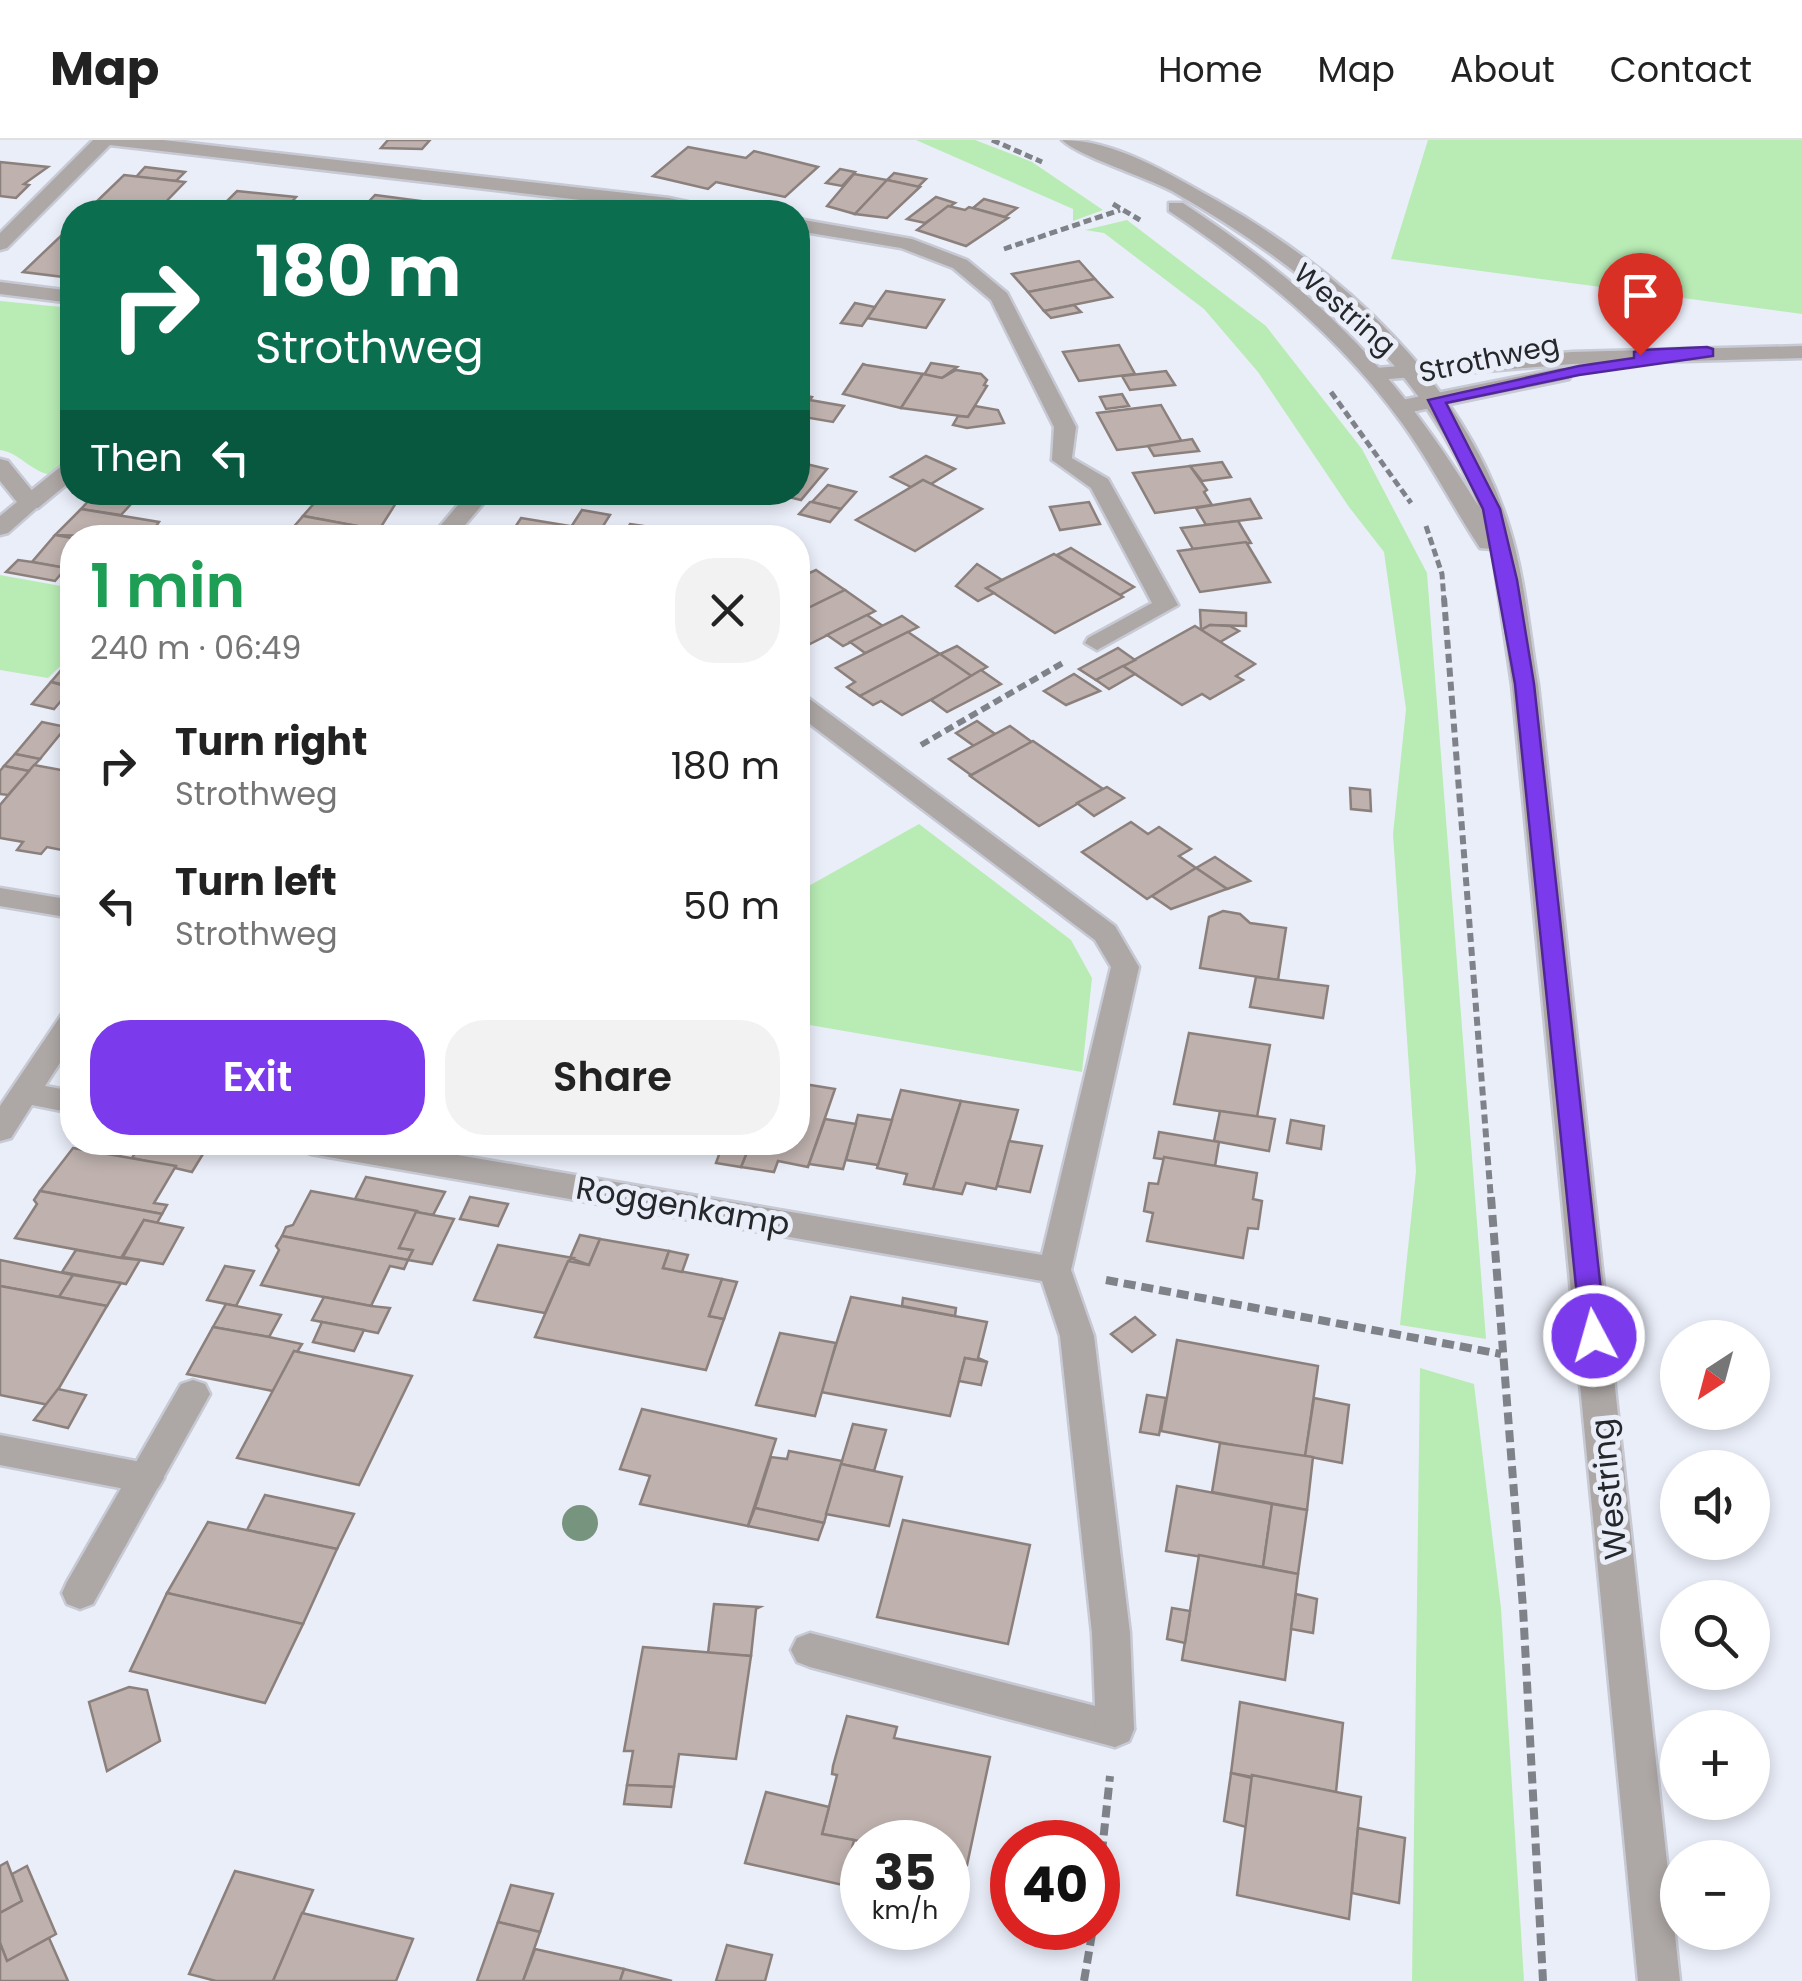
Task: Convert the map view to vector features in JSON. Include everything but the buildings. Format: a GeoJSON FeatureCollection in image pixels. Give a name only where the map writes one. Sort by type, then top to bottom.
{"type":"FeatureCollection","features":[{"type":"Feature","properties":{"kind":"street"},"geometry":{"type":"LineString","coordinates":[[0,244],[104,140]]}},
{"type":"Feature","properties":{"kind":"street"},"geometry":{"type":"LineString","coordinates":[[114,140],[626,200]]}},
{"type":"Feature","properties":{"kind":"street","name":"Westring"},"geometry":{"type":"LineString","coordinates":[[1056,140],[1144,187],[1211,230],[1318,314],[1402,407],[1472,514],[1508,580]]}},
{"type":"Feature","properties":{"kind":"street","name":"Westring"},"geometry":{"type":"LineString","coordinates":[[1071,140],[1161,178],[1231,217],[1342,300],[1412,369],[1436,400],[1492,509],[1525,684],[1659,1981]]}},
{"type":"Feature","properties":{"kind":"street"},"geometry":{"type":"LineString","coordinates":[[810,227],[905,243],[960,264],[1000,297],[1064,427],[1062,460],[1100,484],[1166,605],[1097,643]]}},
{"type":"Feature","properties":{"kind":"street"},"geometry":{"type":"LineString","coordinates":[[0,288],[60,296]]}},
{"type":"Feature","properties":{"kind":"street","name":"Strothweg"},"geometry":{"type":"LineString","coordinates":[[1376,374],[1707,352],[1802,352]]}},
{"type":"Feature","properties":{"kind":"street","name":"Strothweg"},"geometry":{"type":"LineString","coordinates":[[1402,407],[1579,370],[1707,352]]}},
{"type":"Feature","properties":{"kind":"street"},"geometry":{"type":"LineString","coordinates":[[0,466],[30,502]]}},
{"type":"Feature","properties":{"kind":"street"},"geometry":{"type":"LineString","coordinates":[[0,528],[60,478]]}},
{"type":"Feature","properties":{"kind":"street"},"geometry":{"type":"LineString","coordinates":[[453,525],[470,505]]}},
{"type":"Feature","properties":{"kind":"street"},"geometry":{"type":"LineString","coordinates":[[810,711],[885,764],[1104,933],[1124,967],[1055,1270],[1077,1336],[1111,1633],[1114,1729],[810,1650]]}},
{"type":"Feature","properties":{"kind":"street"},"geometry":{"type":"LineString","coordinates":[[0,897],[60,906]]}},
{"type":"Feature","properties":{"kind":"street"},"geometry":{"type":"LineString","coordinates":[[0,1130],[60,1039]]}},
{"type":"Feature","properties":{"kind":"street"},"geometry":{"type":"LineString","coordinates":[[24,1093],[60,1100]]}},
{"type":"Feature","properties":{"kind":"street","name":"Roggenkamp"},"geometry":{"type":"LineString","coordinates":[[387,1155],[1055,1270]]}},
{"type":"Feature","properties":{"kind":"street"},"geometry":{"type":"LineString","coordinates":[[80,1593],[194,1394]]}},
{"type":"Feature","properties":{"kind":"street"},"geometry":{"type":"LineString","coordinates":[[0,1450],[146,1478]]}},
{"type":"Feature","properties":{"kind":"path"},"geometry":{"type":"LineString","coordinates":[[992,140],[1055,170]]}},
{"type":"Feature","properties":{"kind":"path"},"geometry":{"type":"LineString","coordinates":[[1105,199],[1154,231]]}},
{"type":"Feature","properties":{"kind":"path"},"geometry":{"type":"LineString","coordinates":[[960,264],[1122,209]]}},
{"type":"Feature","properties":{"kind":"path"},"geometry":{"type":"LineString","coordinates":[[1330,391],[1414,508]]}},
{"type":"Feature","properties":{"kind":"path"},"geometry":{"type":"LineString","coordinates":[[1424,522],[1442,574],[1523,1608],[1543,1981]]}},
{"type":"Feature","properties":{"kind":"path"},"geometry":{"type":"LineString","coordinates":[[885,764],[1097,643]]}},
{"type":"Feature","properties":{"kind":"path"},"geometry":{"type":"LineString","coordinates":[[1055,1270],[1501,1354]]}},
{"type":"Feature","properties":{"kind":"path"},"geometry":{"type":"LineString","coordinates":[[1105,1820],[1114,1729]]}},
{"type":"Feature","properties":{"kind":"path"},"geometry":{"type":"LineString","coordinates":[[1084,1981],[1089,1950]]}},
{"type":"Feature","properties":{"kind":"green space"},"geometry":{"type":"Polygon","coordinates":[[[916,140],[975,140],[1032,162],[1103,210],[1073,221],[1073,209],[916,140]]]}},
{"type":"Feature","properties":{"kind":"green space"},"geometry":{"type":"Polygon","coordinates":[[[1428,140],[1802,140],[1802,314],[1391,259],[1428,140]]]}},
{"type":"Feature","properties":{"kind":"green space"},"geometry":{"type":"Polygon","coordinates":[[[1127,220],[1266,326],[1362,449],[1427,573],[1486,1339],[1400,1325],[1416,1171],[1393,834],[1406,709],[1384,552],[1258,372],[1204,309],[1104,233],[1085,230],[1127,220]]]}},
{"type":"Feature","properties":{"kind":"green space"},"geometry":{"type":"Polygon","coordinates":[[[0,301],[60,307],[60,466],[51,475],[0,450],[0,301]]]}},
{"type":"Feature","properties":{"kind":"green space"},"geometry":{"type":"Polygon","coordinates":[[[0,575],[60,586],[60,666],[48,678],[0,670],[0,575]]]}},
{"type":"Feature","properties":{"kind":"green space"},"geometry":{"type":"Polygon","coordinates":[[[919,824],[1071,940],[1092,978],[1082,1072],[810,1025],[810,885],[919,824]]]}},
{"type":"Feature","properties":{"kind":"green space"},"geometry":{"type":"Polygon","coordinates":[[[1420,1368],[1474,1384],[1501,1608],[1524,1981],[1412,1981],[1420,1368]]]}},
{"type":"Feature","properties":{"kind":"route"},"geometry":{"type":"LineString","coordinates":[[1594,1336],[1525,684],[1508,580],[1492,509],[1436,400],[1579,370],[1707,352],[1640,355]]}}]}
